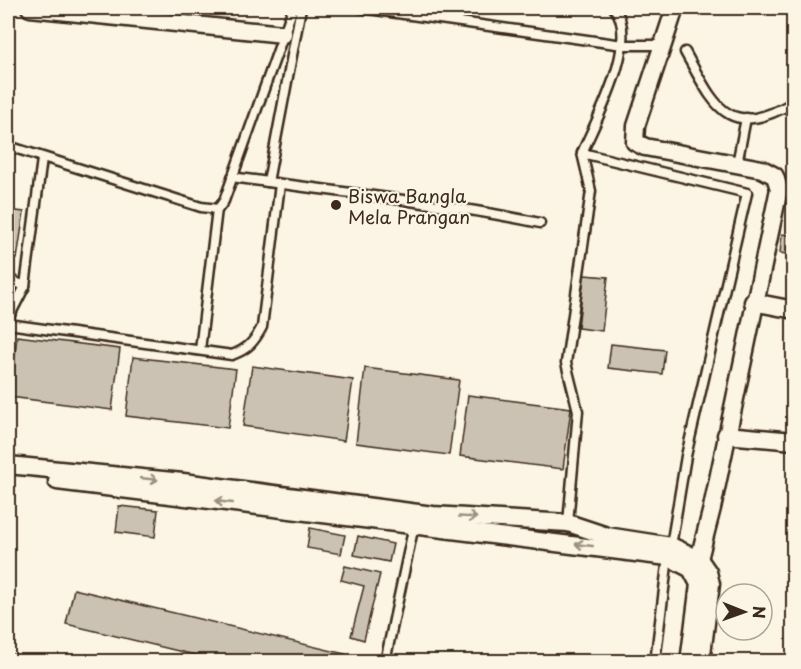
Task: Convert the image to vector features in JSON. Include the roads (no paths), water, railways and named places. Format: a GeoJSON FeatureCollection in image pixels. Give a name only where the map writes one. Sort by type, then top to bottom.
{"type":"FeatureCollection","features":[{"type":"Feature","properties":{"kind":"street"},"geometry":{"type":"LineString","coordinates":[[30,8],[283,34]]}},
{"type":"Feature","properties":{"kind":"street"},"geometry":{"type":"LineString","coordinates":[[675,8],[636,126],[635,142],[645,147],[762,169],[775,176],[779,189],[726,435],[695,564],[699,584],[689,662]]}},
{"type":"Feature","properties":{"kind":"street"},"geometry":{"type":"LineString","coordinates":[[753,302],[794,310]]}},
{"type":"Feature","properties":{"kind":"street"},"geometry":{"type":"LineString","coordinates":[[726,435],[794,441]]}},
{"type":"Feature","properties":{"kind":"street"},"geometry":{"type":"LineString","coordinates":[[8,465],[414,525],[432,521],[568,523],[670,552],[708,572],[711,584],[701,662]]}},
{"type":"Feature","properties":{"kind":"street"},"geometry":{"type":"LineString","coordinates":[[8,476],[182,490],[670,552]]}},
{"type":"Feature","properties":{"kind":"lane"},"geometry":{"type":"LineString","coordinates":[[201,350],[217,209],[224,201],[293,8]]}},
{"type":"Feature","properties":{"kind":"lane"},"geometry":{"type":"LineString","coordinates":[[268,182],[301,8]]}},
{"type":"Feature","properties":{"kind":"lane"},"geometry":{"type":"LineString","coordinates":[[361,8],[623,45],[663,45]]}},
{"type":"Feature","properties":{"kind":"lane"},"geometry":{"type":"LineString","coordinates":[[568,523],[578,411],[566,363],[591,191],[582,153],[606,95],[623,45],[621,21],[614,8]]}},
{"type":"Feature","properties":{"kind":"lane"},"geometry":{"type":"LineString","coordinates":[[686,52],[712,101],[723,112],[755,119],[775,113],[794,102]]}},
{"type":"Feature","properties":{"kind":"lane"},"geometry":{"type":"LineString","coordinates":[[737,164],[746,118]]}},
{"type":"Feature","properties":{"kind":"lane"},"geometry":{"type":"LineString","coordinates":[[8,146],[42,159],[210,210],[217,209]]}},
{"type":"Feature","properties":{"kind":"lane"},"geometry":{"type":"LineString","coordinates":[[582,153],[747,193],[686,456],[655,662]]}},
{"type":"Feature","properties":{"kind":"lane"},"geometry":{"type":"LineString","coordinates":[[8,319],[25,286],[42,159]]}},
{"type":"Feature","properties":{"kind":"lane"},"geometry":{"type":"LineString","coordinates":[[232,177],[467,208],[540,223]]}},
{"type":"Feature","properties":{"kind":"lane"},"geometry":{"type":"LineString","coordinates":[[8,324],[232,355],[246,349],[255,340],[261,327],[280,184]]}},
{"type":"Feature","properties":{"kind":"lane"},"geometry":{"type":"LineString","coordinates":[[8,279],[25,286]]}},
{"type":"Feature","properties":{"kind":"lane"},"geometry":{"type":"LineString","coordinates":[[385,662],[414,525]]}},
{"type":"Feature","properties":{"kind":"place","name":"Biswa Bangla Mela Prangan"},"geometry":{"type":"Point","coordinates":[336,205]}}]}
